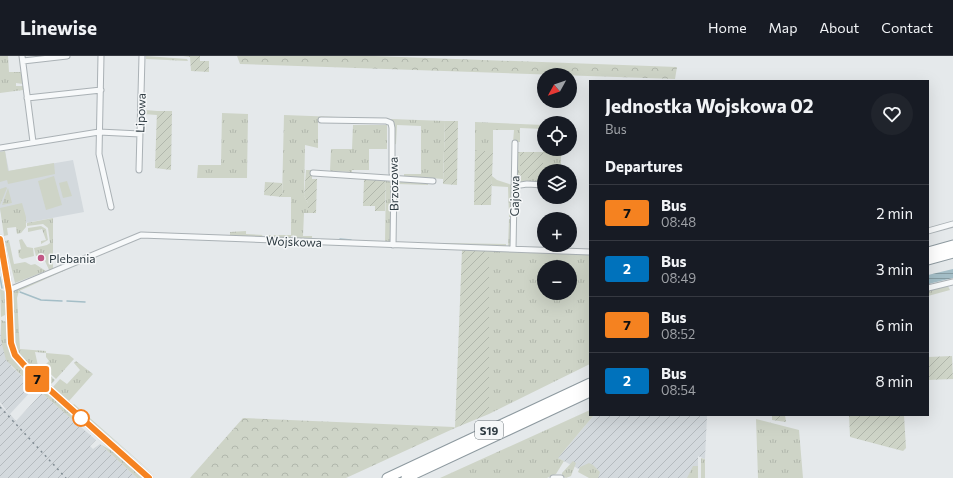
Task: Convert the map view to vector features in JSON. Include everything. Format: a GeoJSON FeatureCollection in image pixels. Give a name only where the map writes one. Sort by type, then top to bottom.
{"type":"FeatureCollection","features":[{"type":"Feature","properties":{"kind":"highway"},"geometry":{"type":"LineString","coordinates":[[929,252],[953,245]]}},
{"type":"Feature","properties":{"kind":"highway"},"geometry":{"type":"LineString","coordinates":[[929,260],[953,253]]}},
{"type":"Feature","properties":{"kind":"highway","name":"S19"},"geometry":{"type":"LineString","coordinates":[[387,478],[589,383]]}},
{"type":"Feature","properties":{"kind":"highway","name":"S19"},"geometry":{"type":"LineString","coordinates":[[406,478],[589,392]]}},
{"type":"Feature","properties":{"kind":"street"},"geometry":{"type":"LineString","coordinates":[[33,142],[22,58],[67,56]]}},
{"type":"Feature","properties":{"kind":"street"},"geometry":{"type":"LineString","coordinates":[[101,56],[99,154],[111,207]]}},
{"type":"Feature","properties":{"kind":"street","name":"Lipowa"},"geometry":{"type":"LineString","coordinates":[[139,170],[142,56]]}},
{"type":"Feature","properties":{"kind":"street"},"geometry":{"type":"LineString","coordinates":[[27,98],[101,90]]}},
{"type":"Feature","properties":{"kind":"street","name":"Brzozowa"},"geometry":{"type":"LineString","coordinates":[[320,120],[386,121],[391,123],[392,173],[394,179],[393,245]]}},
{"type":"Feature","properties":{"kind":"street"},"geometry":{"type":"LineString","coordinates":[[0,148],[99,132],[140,134]]}},
{"type":"Feature","properties":{"kind":"street","name":"Gajowa"},"geometry":{"type":"LineString","coordinates":[[513,249],[516,143]]}},
{"type":"Feature","properties":{"kind":"street"},"geometry":{"type":"LineString","coordinates":[[313,173],[433,181]]}},
{"type":"Feature","properties":{"kind":"street"},"geometry":{"type":"LineString","coordinates":[[514,186],[537,185]]}},
{"type":"Feature","properties":{"kind":"street"},"geometry":{"type":"LineString","coordinates":[[929,231],[953,224]]}},
{"type":"Feature","properties":{"kind":"street","name":"Wojskowa"},"geometry":{"type":"LineString","coordinates":[[9,290],[141,235],[589,252]]}},
{"type":"Feature","properties":{"kind":"street"},"geometry":{"type":"LineString","coordinates":[[0,239],[9,290],[11,343],[18,360],[149,478]]}},
{"type":"Feature","properties":{"kind":"street"},"geometry":{"type":"LineString","coordinates":[[929,288],[953,282]]}},
{"type":"Feature","properties":{"kind":"street"},"geometry":{"type":"LineString","coordinates":[[554,478],[561,478]]}},
{"type":"Feature","properties":{"kind":"shaded area"},"geometry":{"type":"Polygon","coordinates":[[[5,151],[9,171],[73,160],[84,212],[4,227],[0,209],[0,152],[5,151]]]}},
{"type":"Feature","properties":{"kind":"shaded area"},"geometry":{"type":"Polygon","coordinates":[[[0,325],[1,341],[11,366],[34,388],[10,414],[16,421],[42,393],[96,440],[90,446],[93,449],[100,444],[137,478],[0,478],[0,405],[9,414],[0,402],[0,325]]]}},
{"type":"Feature","properties":{"kind":"shaded area"},"geometry":{"type":"Polygon","coordinates":[[[593,416],[707,416],[705,459],[698,456],[698,478],[596,478],[558,458],[593,416]]]}},
{"type":"Feature","properties":{"kind":"green space"},"geometry":{"type":"Polygon","coordinates":[[[0,56],[8,56],[9,72],[21,72],[23,84],[16,83],[16,86],[23,86],[23,90],[0,93],[0,56]]]}},
{"type":"Feature","properties":{"kind":"green space"},"geometry":{"type":"Polygon","coordinates":[[[146,56],[187,59],[188,61],[146,59],[146,56]]]}},
{"type":"Feature","properties":{"kind":"green space"},"geometry":{"type":"Polygon","coordinates":[[[183,56],[200,56],[200,61],[209,61],[209,72],[191,71],[190,57],[183,56]]]}},
{"type":"Feature","properties":{"kind":"green space"},"geometry":{"type":"Polygon","coordinates":[[[237,56],[374,56],[677,67],[675,79],[577,76],[577,68],[537,68],[537,74],[240,64],[237,56]]]}},
{"type":"Feature","properties":{"kind":"green space"},"geometry":{"type":"Polygon","coordinates":[[[144,97],[145,110],[157,111],[157,115],[143,114],[144,97]]]}},
{"type":"Feature","properties":{"kind":"green space"},"geometry":{"type":"Polygon","coordinates":[[[157,111],[172,111],[171,170],[155,168],[157,111]]]}},
{"type":"Feature","properties":{"kind":"green space"},"geometry":{"type":"Polygon","coordinates":[[[222,113],[248,114],[247,178],[197,178],[198,165],[221,165],[222,113]]]}},
{"type":"Feature","properties":{"kind":"green space"},"geometry":{"type":"Polygon","coordinates":[[[284,115],[445,121],[443,179],[404,176],[404,174],[421,174],[421,126],[397,125],[396,144],[393,145],[389,120],[318,119],[318,148],[305,145],[304,196],[308,203],[308,213],[304,213],[303,236],[312,236],[312,240],[294,240],[294,235],[291,236],[291,240],[269,238],[268,235],[291,235],[291,197],[282,197],[284,115]]]}},
{"type":"Feature","properties":{"kind":"green space"},"geometry":{"type":"Polygon","coordinates":[[[445,121],[458,121],[457,185],[443,184],[445,121]]]}},
{"type":"Feature","properties":{"kind":"green space"},"geometry":{"type":"Polygon","coordinates":[[[475,122],[537,125],[537,129],[520,128],[520,142],[513,142],[514,130],[493,130],[493,151],[475,151],[475,122]]]}},
{"type":"Feature","properties":{"kind":"green space"},"geometry":{"type":"Polygon","coordinates":[[[353,125],[387,125],[387,149],[369,149],[369,170],[352,170],[352,172],[330,171],[331,149],[352,149],[353,125]]]}},
{"type":"Feature","properties":{"kind":"green space"},"geometry":{"type":"Polygon","coordinates":[[[5,151],[8,171],[54,163],[55,174],[8,184],[7,180],[0,182],[0,152],[5,151]]]}},
{"type":"Feature","properties":{"kind":"green space"},"geometry":{"type":"Polygon","coordinates":[[[475,151],[493,151],[491,205],[474,205],[475,151]]]}},
{"type":"Feature","properties":{"kind":"green space"},"geometry":{"type":"Polygon","coordinates":[[[517,152],[520,152],[520,178],[537,178],[537,184],[516,183],[517,152]]]}},
{"type":"Feature","properties":{"kind":"green space"},"geometry":{"type":"Polygon","coordinates":[[[520,152],[537,152],[537,156],[543,156],[543,164],[537,164],[537,178],[520,178],[520,152]]]}},
{"type":"Feature","properties":{"kind":"green space"},"geometry":{"type":"Polygon","coordinates":[[[543,156],[561,156],[561,164],[543,164],[543,156]]]}},
{"type":"Feature","properties":{"kind":"green space"},"geometry":{"type":"Polygon","coordinates":[[[306,170],[312,170],[312,179],[317,179],[316,213],[308,213],[308,203],[304,196],[306,170]]]}},
{"type":"Feature","properties":{"kind":"green space"},"geometry":{"type":"Polygon","coordinates":[[[54,176],[62,205],[46,210],[38,181],[54,176]]]}},
{"type":"Feature","properties":{"kind":"green space"},"geometry":{"type":"Polygon","coordinates":[[[492,176],[497,180],[512,185],[512,217],[509,217],[508,187],[492,186],[492,176]]]}},
{"type":"Feature","properties":{"kind":"green space"},"geometry":{"type":"Polygon","coordinates":[[[364,180],[386,180],[385,211],[375,211],[375,206],[363,206],[364,180]]]}},
{"type":"Feature","properties":{"kind":"green space"},"geometry":{"type":"Polygon","coordinates":[[[386,180],[392,183],[391,242],[385,242],[386,180]]]}},
{"type":"Feature","properties":{"kind":"green space"},"geometry":{"type":"Polygon","coordinates":[[[67,181],[72,196],[63,198],[59,183],[67,181]]]}},
{"type":"Feature","properties":{"kind":"green space"},"geometry":{"type":"Polygon","coordinates":[[[396,181],[428,182],[428,185],[397,184],[396,196],[396,181]]]}},
{"type":"Feature","properties":{"kind":"green space"},"geometry":{"type":"Polygon","coordinates":[[[265,182],[282,183],[282,197],[264,195],[265,182]]]}},
{"type":"Feature","properties":{"kind":"green space"},"geometry":{"type":"Polygon","coordinates":[[[7,188],[0,205],[0,189],[7,188]]]}},
{"type":"Feature","properties":{"kind":"green space"},"geometry":{"type":"Polygon","coordinates":[[[8,188],[12,203],[2,205],[8,188]]]}},
{"type":"Feature","properties":{"kind":"green space"},"geometry":{"type":"Polygon","coordinates":[[[22,203],[26,217],[26,227],[21,233],[17,234],[16,227],[7,228],[8,235],[4,236],[0,208],[22,203]]]}},
{"type":"Feature","properties":{"kind":"green space"},"geometry":{"type":"Polygon","coordinates":[[[53,218],[53,268],[56,269],[50,272],[45,261],[44,254],[36,256],[34,248],[50,243],[48,228],[43,224],[27,226],[27,223],[53,218]]]}},
{"type":"Feature","properties":{"kind":"green space"},"geometry":{"type":"Polygon","coordinates":[[[509,219],[513,220],[511,246],[508,247],[509,219]]]}},
{"type":"Feature","properties":{"kind":"green space"},"geometry":{"type":"Polygon","coordinates":[[[41,226],[46,229],[48,240],[41,244],[41,241],[46,240],[42,229],[28,232],[28,228],[41,226]]]}},
{"type":"Feature","properties":{"kind":"green space"},"geometry":{"type":"Polygon","coordinates":[[[246,231],[246,234],[263,235],[257,239],[230,237],[230,232],[246,231]]]}},
{"type":"Feature","properties":{"kind":"green space"},"geometry":{"type":"Polygon","coordinates":[[[22,239],[27,247],[33,248],[34,256],[22,259],[19,257],[18,250],[21,249],[19,240],[22,239]]]}},
{"type":"Feature","properties":{"kind":"green space"},"geometry":{"type":"Polygon","coordinates":[[[9,240],[14,264],[25,262],[31,265],[35,264],[46,271],[15,283],[5,241],[9,240]]]}},
{"type":"Feature","properties":{"kind":"green space"},"geometry":{"type":"Polygon","coordinates":[[[444,243],[506,244],[506,248],[444,246],[444,243]]]}},
{"type":"Feature","properties":{"kind":"green space"},"geometry":{"type":"Polygon","coordinates":[[[462,250],[489,251],[489,414],[455,428],[462,250]]]}},
{"type":"Feature","properties":{"kind":"green space"},"geometry":{"type":"Polygon","coordinates":[[[489,251],[589,254],[589,364],[489,414],[489,251]]]}},
{"type":"Feature","properties":{"kind":"green space"},"geometry":{"type":"Polygon","coordinates":[[[88,260],[19,291],[17,298],[20,349],[46,351],[46,353],[35,352],[38,366],[34,370],[24,361],[16,348],[13,292],[17,288],[88,260]]]}},
{"type":"Feature","properties":{"kind":"green space"},"geometry":{"type":"Polygon","coordinates":[[[948,286],[950,290],[929,296],[929,291],[948,286]]]}},
{"type":"Feature","properties":{"kind":"green space"},"geometry":{"type":"Polygon","coordinates":[[[0,289],[6,292],[7,314],[1,317],[0,289]]]}},
{"type":"Feature","properties":{"kind":"green space"},"geometry":{"type":"Polygon","coordinates":[[[1,320],[7,322],[8,345],[13,357],[37,383],[38,387],[33,393],[31,392],[34,388],[6,360],[1,341],[1,320]]]}},
{"type":"Feature","properties":{"kind":"green space"},"geometry":{"type":"Polygon","coordinates":[[[46,353],[69,355],[74,359],[56,379],[43,367],[49,361],[46,357],[46,353]]]}},
{"type":"Feature","properties":{"kind":"green space"},"geometry":{"type":"Polygon","coordinates":[[[952,356],[953,379],[929,380],[929,357],[952,356]]]}},
{"type":"Feature","properties":{"kind":"green space"},"geometry":{"type":"Polygon","coordinates":[[[76,361],[93,374],[69,401],[53,387],[60,379],[67,384],[80,370],[74,363],[76,361]]]}},
{"type":"Feature","properties":{"kind":"green space"},"geometry":{"type":"Polygon","coordinates":[[[42,368],[55,380],[50,385],[37,373],[42,368]]]}},
{"type":"Feature","properties":{"kind":"green space"},"geometry":{"type":"Polygon","coordinates":[[[42,393],[47,394],[56,400],[77,421],[75,422],[42,393]]]}},
{"type":"Feature","properties":{"kind":"green space"},"geometry":{"type":"Polygon","coordinates":[[[74,404],[158,478],[73,405],[74,404]]]}},
{"type":"Feature","properties":{"kind":"green space"},"geometry":{"type":"Polygon","coordinates":[[[589,410],[589,416],[593,416],[558,458],[564,461],[556,474],[547,478],[440,478],[589,410]]]}},
{"type":"Feature","properties":{"kind":"green space"},"geometry":{"type":"Polygon","coordinates":[[[772,416],[785,416],[786,422],[772,420],[772,416]]]}},
{"type":"Feature","properties":{"kind":"green space"},"geometry":{"type":"Polygon","coordinates":[[[849,416],[904,416],[906,448],[903,451],[850,437],[849,416]]]}},
{"type":"Feature","properties":{"kind":"green space"},"geometry":{"type":"Polygon","coordinates":[[[243,418],[455,428],[346,478],[190,478],[243,418]]]}},
{"type":"Feature","properties":{"kind":"green space"},"geometry":{"type":"Polygon","coordinates":[[[756,419],[799,430],[803,478],[758,478],[756,419]]]}},
{"type":"Feature","properties":{"kind":"green space"},"geometry":{"type":"Polygon","coordinates":[[[100,444],[121,456],[146,478],[137,478],[100,444]]]}},
{"type":"Feature","properties":{"kind":"green space"},"geometry":{"type":"Polygon","coordinates":[[[701,458],[705,459],[705,478],[701,478],[701,458]]]}},
{"type":"Feature","properties":{"kind":"green space"},"geometry":{"type":"Polygon","coordinates":[[[573,461],[576,463],[571,476],[566,478],[562,476],[562,473],[573,461]]]}},
{"type":"Feature","properties":{"kind":"green space"},"geometry":{"type":"Polygon","coordinates":[[[589,463],[600,472],[598,478],[589,478],[578,472],[580,467],[589,463]]]}},
{"type":"Feature","properties":{"kind":"green space"},"geometry":{"type":"Polygon","coordinates":[[[693,466],[698,466],[698,478],[687,478],[693,466]]]}},
{"type":"Feature","properties":{"kind":"water"},"geometry":{"type":"Polygon","coordinates":[[[953,269],[953,278],[929,284],[929,275],[953,269]]]}},
{"type":"Feature","properties":{"kind":"waterway"},"geometry":{"type":"LineString","coordinates":[[340,239],[351,240]]}},
{"type":"Feature","properties":{"kind":"waterway"},"geometry":{"type":"LineString","coordinates":[[0,277],[2,288]]}},
{"type":"Feature","properties":{"kind":"waterway"},"geometry":{"type":"LineString","coordinates":[[20,292],[41,300],[62,301]]}},
{"type":"Feature","properties":{"kind":"waterway"},"geometry":{"type":"LineString","coordinates":[[67,301],[85,302]]}},
{"type":"Feature","properties":{"kind":"railway"},"geometry":{"type":"LineString","coordinates":[[0,407],[66,478]]}},
{"type":"Feature","properties":{"kind":"bus line","name":"7"},"geometry":{"type":"LineString","coordinates":[[0,239],[9,292],[10,339],[15,355],[33,375],[149,478]]}},
{"type":"Feature","properties":{"kind":"place","name":"Plebania"},"geometry":{"type":"Point","coordinates":[41,258]}}]}
